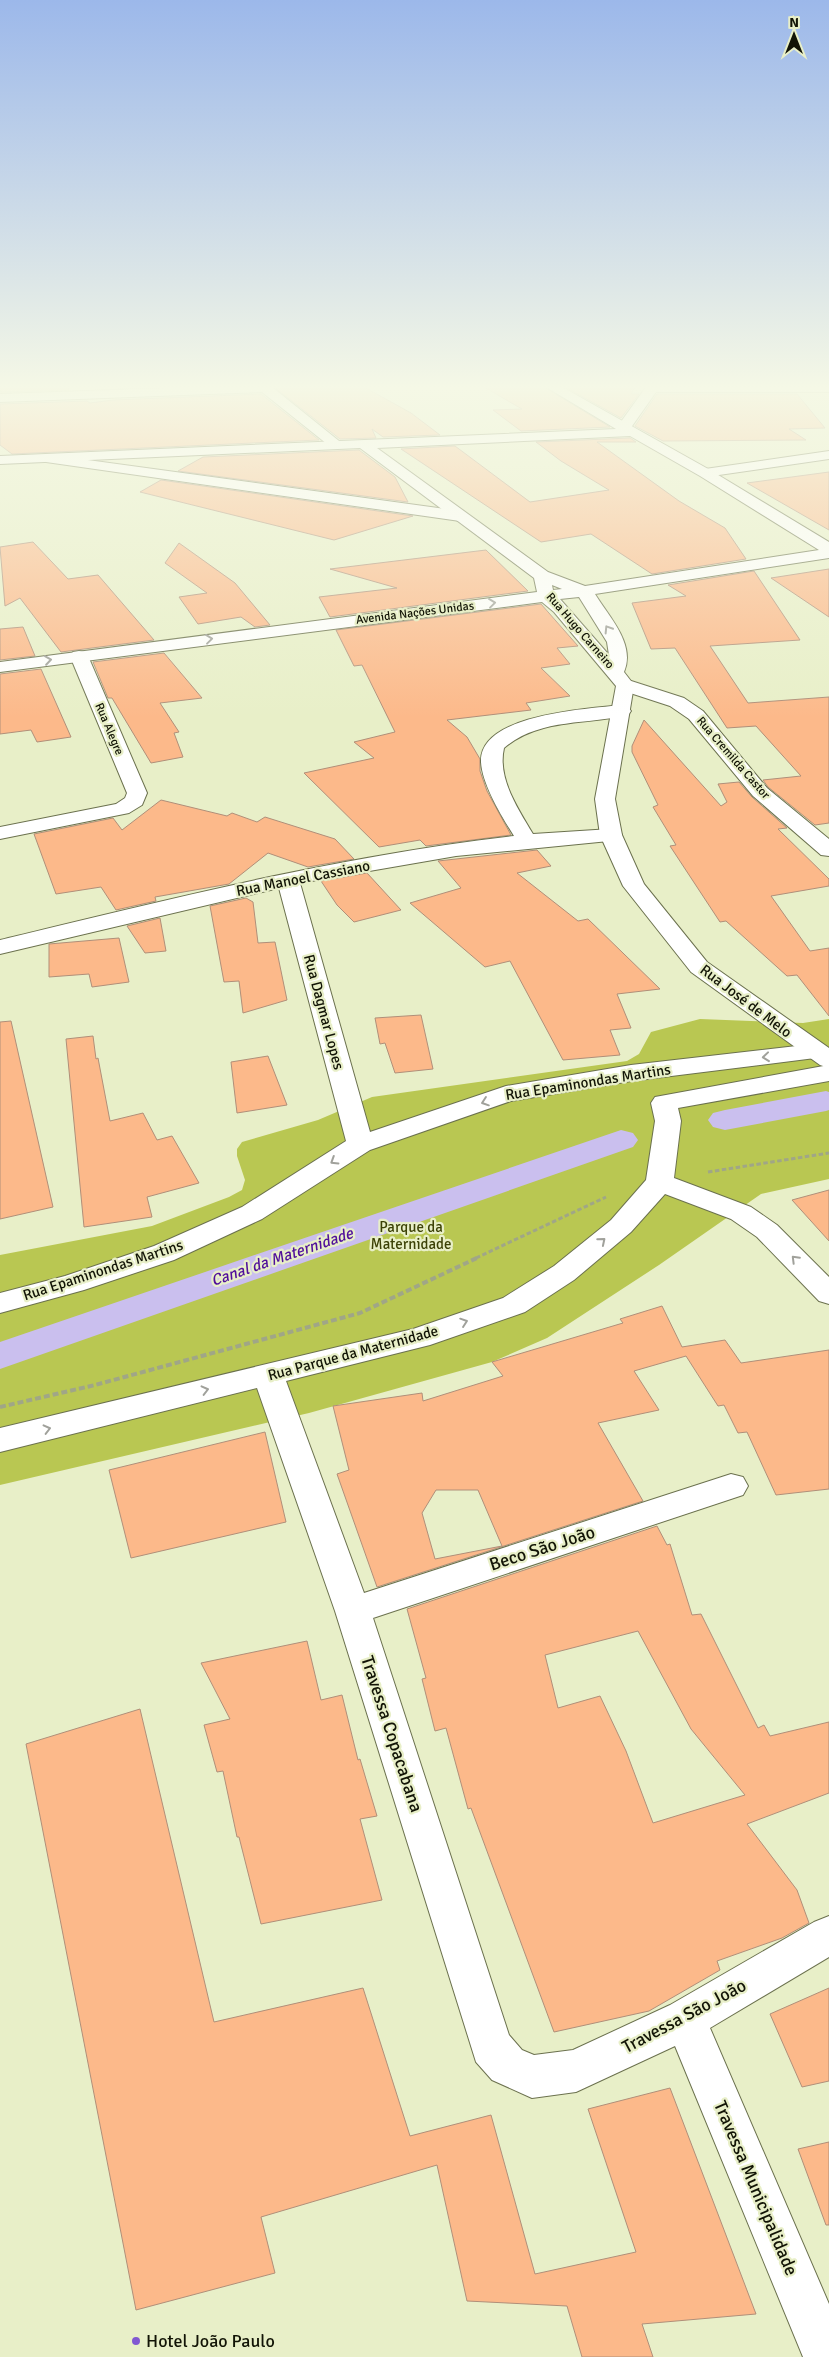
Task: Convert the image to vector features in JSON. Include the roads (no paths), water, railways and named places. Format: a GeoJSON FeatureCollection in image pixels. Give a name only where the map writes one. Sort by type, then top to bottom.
{"type":"FeatureCollection","features":[{"type":"Feature","properties":{"kind":"street"},"geometry":{"type":"LineString","coordinates":[[324,497],[460,516]]}},
{"type":"Feature","properties":{"kind":"street","name":"Rua Hugo Carneiro"},"geometry":{"type":"LineString","coordinates":[[434,497],[542,576],[584,591],[616,642],[621,678]]}},
{"type":"Feature","properties":{"kind":"street"},"geometry":{"type":"LineString","coordinates":[[744,497],[829,549]]}},
{"type":"Feature","properties":{"kind":"street","name":"Avenida Nações Unidas"},"geometry":{"type":"LineString","coordinates":[[0,667],[584,591],[829,553]]}},
{"type":"Feature","properties":{"kind":"street","name":"Rua Hugo Carneiro"},"geometry":{"type":"LineString","coordinates":[[542,576],[546,596],[560,608],[621,678]]}},
{"type":"Feature","properties":{"kind":"street","name":"Rua Alegre"},"geometry":{"type":"LineString","coordinates":[[0,833],[122,809],[135,801],[137,793],[79,656]]}},
{"type":"Feature","properties":{"kind":"street","name":"Rua José de Melo"},"geometry":{"type":"LineString","coordinates":[[621,678],[621,711],[605,799],[611,835],[634,886],[699,967],[825,1059]]}},
{"type":"Feature","properties":{"kind":"street","name":"Rua Cremilda Castor"},"geometry":{"type":"LineString","coordinates":[[621,678],[677,702],[696,715],[760,792],[829,850]]}},
{"type":"Feature","properties":{"kind":"street"},"geometry":{"type":"LineString","coordinates":[[526,839],[504,803],[491,762],[495,746],[514,732],[540,724],[570,717],[621,711]]}},
{"type":"Feature","properties":{"kind":"street","name":"Rua Manoel Cassiano"},"geometry":{"type":"LineString","coordinates":[[0,947],[288,878],[526,839],[611,835]]}},
{"type":"Feature","properties":{"kind":"street","name":"Rua Dagmar Lopes"},"geometry":{"type":"LineString","coordinates":[[288,878],[360,1144]]}},
{"type":"Feature","properties":{"kind":"street"},"geometry":{"type":"LineString","coordinates":[[664,1104],[825,1059]]}},
{"type":"Feature","properties":{"kind":"street","name":"Rua Epaminondas Martins"},"geometry":{"type":"LineString","coordinates":[[0,1303],[74,1283],[164,1253],[252,1213],[360,1144],[506,1094],[631,1073],[825,1059]]}},
{"type":"Feature","properties":{"kind":"street"},"geometry":{"type":"LineString","coordinates":[[631,1073],[664,1104],[668,1121],[660,1181],[741,1213],[767,1231],[829,1294]]}},
{"type":"Feature","properties":{"kind":"street","name":"Rua Parque da Maternidade"},"geometry":{"type":"LineString","coordinates":[[0,1440],[419,1338],[514,1305],[564,1273],[621,1226],[660,1181]]}},
{"type":"Feature","properties":{"kind":"street","name":"Travessa Copacabana"},"geometry":{"type":"LineString","coordinates":[[268,1375],[353,1611],[491,2047],[507,2065],[532,2077]]}},
{"type":"Feature","properties":{"kind":"street","name":"Beco São João"},"geometry":{"type":"LineString","coordinates":[[353,1611],[731,1486]]}},
{"type":"Feature","properties":{"kind":"street","name":"Travessa São João"},"geometry":{"type":"LineString","coordinates":[[532,2077],[576,2071],[685,2019],[829,1935]]}},
{"type":"Feature","properties":{"kind":"street","name":"Travessa Municipalidade"},"geometry":{"type":"LineString","coordinates":[[685,2019],[827,2357]]}},
{"type":"Feature","properties":{"kind":"waterway","name":"Canal da Maternidade"},"geometry":{"type":"LineString","coordinates":[[725,1120],[826,1101]]}},
{"type":"Feature","properties":{"kind":"waterway","name":"Canal da Maternidade"},"geometry":{"type":"LineString","coordinates":[[0,1356],[621,1140]]}},
{"type":"Feature","properties":{"kind":"place","name":"Hotel João Paulo"},"geometry":{"type":"Point","coordinates":[136,2341]}},
{"type":"Feature","properties":{"kind":"park label","name":"Parque da Maternidade"},"geometry":{"type":"Point","coordinates":[411,1236]}}]}
